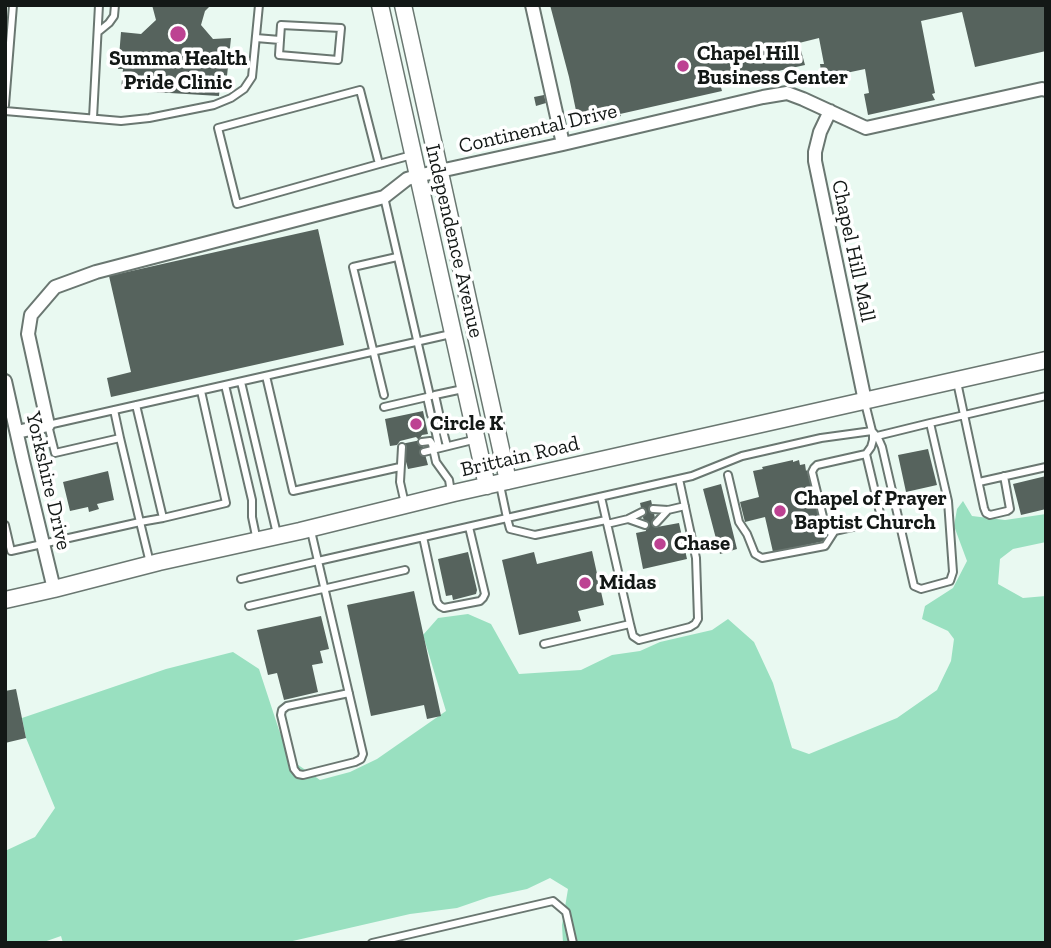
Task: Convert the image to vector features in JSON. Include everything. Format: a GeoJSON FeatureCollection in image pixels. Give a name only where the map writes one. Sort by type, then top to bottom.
{"type":"FeatureCollection","features":[{"type":"Feature","properties":{"kind":"street","name":"Independence Avenue"},"geometry":{"type":"LineString","coordinates":[[380,5],[477,439],[498,483]]}},
{"type":"Feature","properties":{"kind":"street","name":"Independence Avenue"},"geometry":{"type":"LineString","coordinates":[[403,5],[439,171],[498,483]]}},
{"type":"Feature","properties":{"kind":"street"},"geometry":{"type":"LineString","coordinates":[[532,5],[563,144]]}},
{"type":"Feature","properties":{"kind":"street","name":"Continental Drive"},"geometry":{"type":"LineString","coordinates":[[48,425],[28,334],[31,315],[55,287],[96,272],[384,197],[407,179],[417,176],[779,94],[787,93],[862,127],[871,128],[1046,90]]}},
{"type":"Feature","properties":{"kind":"street","name":"Chapel Hill Mall"},"geometry":{"type":"LineString","coordinates":[[830,111],[820,132],[815,161],[865,401]]}},
{"type":"Feature","properties":{"kind":"street","name":"Brittain Road"},"geometry":{"type":"LineString","coordinates":[[5,600],[498,483],[1046,360]]}},
{"type":"Feature","properties":{"kind":"street","name":"Yorkshire Drive"},"geometry":{"type":"LineString","coordinates":[[5,381],[54,589]]}},
{"type":"Feature","properties":{"kind":"street"},"geometry":{"type":"LineString","coordinates":[[5,447],[48,425]]}},
{"type":"Feature","properties":{"kind":"lane"},"geometry":{"type":"LineString","coordinates":[[5,104],[13,5]]}},
{"type":"Feature","properties":{"kind":"lane"},"geometry":{"type":"LineString","coordinates":[[93,118],[99,5]]}},
{"type":"Feature","properties":{"kind":"lane"},"geometry":{"type":"LineString","coordinates":[[98,32],[114,16],[115,5]]}},
{"type":"Feature","properties":{"kind":"lane"},"geometry":{"type":"LineString","coordinates":[[5,111],[121,121],[214,105],[231,98],[244,89],[252,77],[259,5]]}},
{"type":"Feature","properties":{"kind":"lane"},"geometry":{"type":"LineString","coordinates":[[281,25],[341,28],[338,61],[279,55],[280,40],[281,25]]}},
{"type":"Feature","properties":{"kind":"lane"},"geometry":{"type":"LineString","coordinates":[[256,38],[280,40]]}},
{"type":"Feature","properties":{"kind":"lane"},"geometry":{"type":"LineString","coordinates":[[379,164],[360,90],[218,128],[237,205],[379,164],[412,154]]}},
{"type":"Feature","properties":{"kind":"lane"},"geometry":{"type":"LineString","coordinates":[[384,197],[435,414]]}},
{"type":"Feature","properties":{"kind":"lane"},"geometry":{"type":"LineString","coordinates":[[384,396],[353,267],[397,257]]}},
{"type":"Feature","properties":{"kind":"lane"},"geometry":{"type":"LineString","coordinates":[[120,438],[55,453],[48,425],[453,334]]}},
{"type":"Feature","properties":{"kind":"lane"},"geometry":{"type":"LineString","coordinates":[[265,376],[293,491],[402,467]]}},
{"type":"Feature","properties":{"kind":"lane"},"geometry":{"type":"LineString","coordinates":[[957,380],[986,513],[990,515],[1010,509],[1004,476]]}},
{"type":"Feature","properties":{"kind":"lane"},"geometry":{"type":"LineString","coordinates":[[241,382],[277,536]]}},
{"type":"Feature","properties":{"kind":"lane"},"geometry":{"type":"LineString","coordinates":[[225,385],[252,500],[257,541]]}},
{"type":"Feature","properties":{"kind":"lane"},"geometry":{"type":"LineString","coordinates":[[384,407],[465,388]]}},
{"type":"Feature","properties":{"kind":"lane"},"geometry":{"type":"LineString","coordinates":[[5,525],[8,552],[226,503],[201,391]]}},
{"type":"Feature","properties":{"kind":"lane"},"geometry":{"type":"LineString","coordinates":[[242,579],[680,479],[742,456],[821,438],[875,434],[1046,396]]}},
{"type":"Feature","properties":{"kind":"lane"},"geometry":{"type":"LineString","coordinates":[[865,401],[882,447],[914,586],[920,589],[950,581],[953,572],[948,501],[930,423]]}},
{"type":"Feature","properties":{"kind":"lane"},"geometry":{"type":"LineString","coordinates":[[136,405],[163,518]]}},
{"type":"Feature","properties":{"kind":"lane"},"geometry":{"type":"LineString","coordinates":[[114,410],[150,564]]}},
{"type":"Feature","properties":{"kind":"lane"},"geometry":{"type":"LineString","coordinates":[[436,460],[440,448],[438,428]]}},
{"type":"Feature","properties":{"kind":"lane"},"geometry":{"type":"LineString","coordinates":[[866,454],[880,513],[878,519],[830,532],[826,529],[812,472],[817,465],[866,454],[875,434]]}},
{"type":"Feature","properties":{"kind":"lane"},"geometry":{"type":"LineString","coordinates":[[424,452],[477,439]]}},
{"type":"Feature","properties":{"kind":"lane"},"geometry":{"type":"LineString","coordinates":[[422,442],[430,441],[440,448]]}},
{"type":"Feature","properties":{"kind":"lane"},"geometry":{"type":"LineString","coordinates":[[402,447],[400,482],[405,505]]}},
{"type":"Feature","properties":{"kind":"lane"},"geometry":{"type":"LineString","coordinates":[[427,462],[436,460]]}},
{"type":"Feature","properties":{"kind":"lane"},"geometry":{"type":"LineString","coordinates":[[436,460],[449,480],[451,494]]}},
{"type":"Feature","properties":{"kind":"lane"},"geometry":{"type":"LineString","coordinates":[[979,482],[1046,467]]}},
{"type":"Feature","properties":{"kind":"lane"},"geometry":{"type":"LineString","coordinates":[[728,475],[740,522],[755,554],[762,558],[825,545],[834,532]]}},
{"type":"Feature","properties":{"kind":"lane"},"geometry":{"type":"LineString","coordinates":[[601,497],[633,636],[639,640],[690,627],[698,619],[695,558],[680,479]]}},
{"type":"Feature","properties":{"kind":"lane"},"geometry":{"type":"LineString","coordinates":[[498,483],[510,529],[535,535],[643,516],[628,519]]}},
{"type":"Feature","properties":{"kind":"lane"},"geometry":{"type":"LineString","coordinates":[[652,507],[668,510],[685,506]]}},
{"type":"Feature","properties":{"kind":"lane"},"geometry":{"type":"LineString","coordinates":[[656,520],[668,510]]}},
{"type":"Feature","properties":{"kind":"lane"},"geometry":{"type":"LineString","coordinates":[[423,537],[440,606],[444,608],[480,601],[485,594],[470,527]]}},
{"type":"Feature","properties":{"kind":"lane"},"geometry":{"type":"LineString","coordinates":[[311,529],[318,561],[325,588],[349,692],[363,754],[361,759],[355,762],[298,774],[294,769],[282,710],[287,706],[349,692]]}},
{"type":"Feature","properties":{"kind":"lane"},"geometry":{"type":"LineString","coordinates":[[249,606],[405,570]]}},
{"type":"Feature","properties":{"kind":"lane"},"geometry":{"type":"LineString","coordinates":[[544,644],[630,624]]}},
{"type":"Feature","properties":{"kind":"lane"},"geometry":{"type":"LineString","coordinates":[[372,943],[554,901],[566,912],[573,943]]}},
{"type":"Feature","properties":{"kind":"green space"},"geometry":{"type":"Polygon","coordinates":[[[963,501],[972,516],[1005,520],[1046,514],[1046,542],[1013,549],[1000,559],[998,584],[1023,598],[1046,596],[1046,943],[563,943],[562,925],[568,889],[550,878],[527,889],[489,897],[457,908],[410,914],[284,943],[63,943],[61,936],[41,943],[5,943],[5,851],[35,837],[55,808],[26,738],[22,718],[166,669],[233,652],[259,669],[291,760],[320,780],[350,772],[377,759],[446,711],[423,635],[438,618],[468,614],[491,624],[519,674],[581,670],[612,655],[640,651],[660,642],[712,630],[728,619],[754,642],[773,683],[792,748],[809,754],[897,718],[937,690],[951,661],[954,639],[948,631],[922,619],[925,606],[953,588],[967,561],[954,526],[957,509],[963,501]]]}},
{"type":"Feature","properties":{"kind":"building"},"geometry":{"type":"Polygon","coordinates":[[[152,5],[211,5],[205,11],[201,25],[213,39],[231,38],[227,76],[221,74],[219,96],[121,90],[123,69],[118,69],[121,32],[141,34],[156,20],[152,5]]]}},
{"type":"Feature","properties":{"kind":"building","name":"Chapel Hill Business Center"},"geometry":{"type":"Polygon","coordinates":[[[550,5],[1046,5],[1046,51],[975,67],[962,12],[921,21],[935,100],[868,115],[864,94],[869,93],[865,69],[822,78],[820,64],[824,64],[819,38],[799,43],[805,65],[720,84],[722,91],[579,125],[550,5]]]}},
{"type":"Feature","properties":{"kind":"building"},"geometry":{"type":"Polygon","coordinates":[[[544,95],[546,103],[536,106],[534,97],[544,95]]]}},
{"type":"Feature","properties":{"kind":"building"},"geometry":{"type":"Polygon","coordinates":[[[318,229],[344,345],[111,397],[107,378],[131,372],[109,276],[318,229]]]}},
{"type":"Feature","properties":{"kind":"building"},"geometry":{"type":"Polygon","coordinates":[[[423,411],[428,434],[422,435],[419,440],[416,437],[390,446],[385,419],[423,411]]]}},
{"type":"Feature","properties":{"kind":"building"},"geometry":{"type":"Polygon","coordinates":[[[442,412],[445,426],[433,429],[429,415],[442,412]]]}},
{"type":"Feature","properties":{"kind":"building"},"geometry":{"type":"Polygon","coordinates":[[[421,440],[428,465],[408,469],[401,444],[421,440]]]}},
{"type":"Feature","properties":{"kind":"building"},"geometry":{"type":"Polygon","coordinates":[[[928,449],[937,485],[906,492],[898,455],[928,449]]]}},
{"type":"Feature","properties":{"kind":"building","name":"Chapel of Prayer Baptist Church"},"geometry":{"type":"Polygon","coordinates":[[[799,460],[800,465],[805,464],[825,541],[773,552],[765,517],[745,522],[740,502],[759,497],[753,471],[799,460]]]}},
{"type":"Feature","properties":{"kind":"building"},"geometry":{"type":"Polygon","coordinates":[[[108,471],[114,500],[97,504],[99,509],[89,512],[88,507],[70,511],[63,482],[108,471]]]}},
{"type":"Feature","properties":{"kind":"building"},"geometry":{"type":"Polygon","coordinates":[[[1046,476],[1046,509],[1021,515],[1013,484],[1046,476]]]}},
{"type":"Feature","properties":{"kind":"building"},"geometry":{"type":"Polygon","coordinates":[[[721,484],[737,549],[720,554],[703,489],[721,484]]]}},
{"type":"Feature","properties":{"kind":"building"},"geometry":{"type":"Polygon","coordinates":[[[651,500],[657,527],[679,523],[687,559],[643,569],[636,533],[646,531],[640,503],[651,500]]]}},
{"type":"Feature","properties":{"kind":"building"},"geometry":{"type":"Polygon","coordinates":[[[592,551],[604,605],[578,611],[581,621],[519,635],[502,560],[534,552],[537,564],[592,551]]]}},
{"type":"Feature","properties":{"kind":"building"},"geometry":{"type":"Polygon","coordinates":[[[468,552],[476,594],[453,600],[452,595],[446,596],[438,559],[468,552]]]}},
{"type":"Feature","properties":{"kind":"building"},"geometry":{"type":"Polygon","coordinates":[[[414,591],[441,716],[427,719],[424,705],[371,716],[347,605],[414,591]]]}},
{"type":"Feature","properties":{"kind":"building"},"geometry":{"type":"Polygon","coordinates":[[[321,616],[329,649],[320,651],[323,663],[312,665],[318,692],[284,700],[277,673],[268,675],[257,630],[321,616]]]}},
{"type":"Feature","properties":{"kind":"building"},"geometry":{"type":"Polygon","coordinates":[[[16,689],[26,738],[5,743],[5,691],[16,689]]]}},
{"type":"Feature","properties":{"kind":"place","name":"Summa Health Pride Clinic"},"geometry":{"type":"Point","coordinates":[178,34]}},
{"type":"Feature","properties":{"kind":"place","name":"Chapel Hill Business Center"},"geometry":{"type":"Point","coordinates":[683,66]}},
{"type":"Feature","properties":{"kind":"place","name":"Circle K"},"geometry":{"type":"Point","coordinates":[416,424]}},
{"type":"Feature","properties":{"kind":"place","name":"Chapel of Prayer Baptist Church"},"geometry":{"type":"Point","coordinates":[780,511]}},
{"type":"Feature","properties":{"kind":"place","name":"Chase"},"geometry":{"type":"Point","coordinates":[660,544]}},
{"type":"Feature","properties":{"kind":"place","name":"Midas"},"geometry":{"type":"Point","coordinates":[585,583]}}]}
